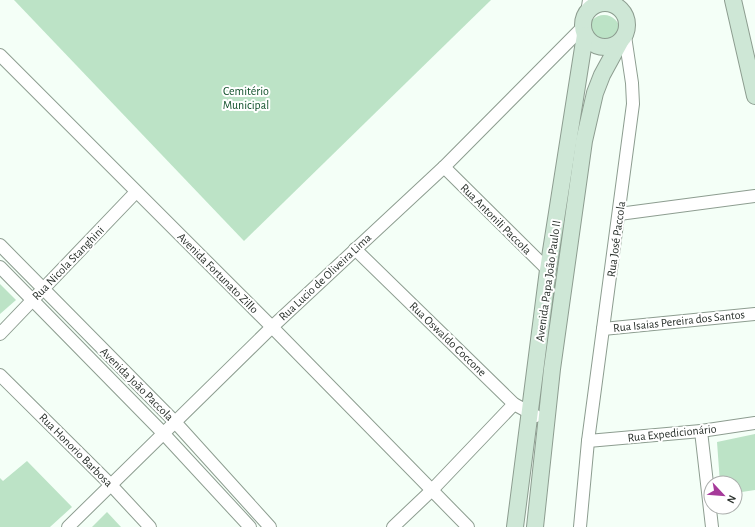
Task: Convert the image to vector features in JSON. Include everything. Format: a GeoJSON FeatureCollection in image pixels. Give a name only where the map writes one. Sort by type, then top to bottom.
{"type":"FeatureCollection","features":[{"type":"Feature","properties":{"kind":"street"},"geometry":{"type":"LineString","coordinates":[[733,0],[755,96]]}},
{"type":"Feature","properties":{"kind":"street"},"geometry":{"type":"LineString","coordinates":[[618,3],[627,20],[623,39],[606,48],[598,47],[591,43],[586,19],[596,4],[618,3]]}},
{"type":"Feature","properties":{"kind":"street","name":"Rua Lucio de Oliveira Lima"},"geometry":{"type":"LineString","coordinates":[[68,527],[272,327],[444,167],[586,19]]}},
{"type":"Feature","properties":{"kind":"street","name":"Avenida Papa João Paulo II"},"geometry":{"type":"LineString","coordinates":[[515,527],[548,270],[586,19]]}},
{"type":"Feature","properties":{"kind":"street","name":"Avenida Papa João Paulo II"},"geometry":{"type":"LineString","coordinates":[[535,527],[546,420],[588,118],[602,75],[623,39]]}},
{"type":"Feature","properties":{"kind":"street","name":"Rua José Paccola"},"geometry":{"type":"LineString","coordinates":[[580,527],[588,441],[633,104],[632,83],[623,39]]}},
{"type":"Feature","properties":{"kind":"street","name":"Avenida Fortunato Zillo"},"geometry":{"type":"LineString","coordinates":[[0,55],[272,327],[468,527]]}},
{"type":"Feature","properties":{"kind":"street","name":"Rua Antonili Paccola"},"geometry":{"type":"LineString","coordinates":[[444,167],[548,270]]}},
{"type":"Feature","properties":{"kind":"street","name":"Rua Nicola Stanghini"},"geometry":{"type":"LineString","coordinates":[[0,334],[136,192]]}},
{"type":"Feature","properties":{"kind":"street"},"geometry":{"type":"LineString","coordinates":[[619,214],[755,196]]}},
{"type":"Feature","properties":{"kind":"street","name":"Avenida João Paccola"},"geometry":{"type":"LineString","coordinates":[[0,245],[175,422],[270,527]]}},
{"type":"Feature","properties":{"kind":"street","name":"Rua Oswaldo Coccone"},"geometry":{"type":"LineString","coordinates":[[355,249],[514,404],[546,420]]}},
{"type":"Feature","properties":{"kind":"street","name":"Avenida João Paccola"},"geometry":{"type":"LineString","coordinates":[[0,267],[163,434],[250,527]]}},
{"type":"Feature","properties":{"kind":"street","name":"Rua Isaias Pereira dos Santos"},"geometry":{"type":"LineString","coordinates":[[603,329],[755,314]]}},
{"type":"Feature","properties":{"kind":"street","name":"Rua Honorio Barbosa"},"geometry":{"type":"LineString","coordinates":[[0,374],[111,485],[150,527]]}},
{"type":"Feature","properties":{"kind":"street"},"geometry":{"type":"LineString","coordinates":[[393,527],[432,490],[514,404]]}},
{"type":"Feature","properties":{"kind":"street","name":"Rua Expedicionário"},"geometry":{"type":"LineString","coordinates":[[588,441],[701,431],[755,423]]}},
{"type":"Feature","properties":{"kind":"street"},"geometry":{"type":"LineString","coordinates":[[701,431],[712,527]]}},
{"type":"Feature","properties":{"kind":"green space","name":"Cemitério Municipal"},"geometry":{"type":"Polygon","coordinates":[[[14,0],[491,0],[244,241],[14,0]]]}},
{"type":"Feature","properties":{"kind":"green space"},"geometry":{"type":"Polygon","coordinates":[[[601,15],[607,15],[616,19],[620,31],[616,43],[607,47],[601,47],[592,43],[588,34],[588,28],[592,19],[601,15]]]}},
{"type":"Feature","properties":{"kind":"green space"},"geometry":{"type":"Polygon","coordinates":[[[0,284],[16,300],[0,314],[0,284]]]}},
{"type":"Feature","properties":{"kind":"green space"},"geometry":{"type":"Polygon","coordinates":[[[755,434],[755,490],[743,492],[743,475],[719,475],[717,442],[755,434]]]}},
{"type":"Feature","properties":{"kind":"green space"},"geometry":{"type":"Polygon","coordinates":[[[27,461],[72,507],[50,527],[0,527],[0,478],[3,481],[27,461]]]}},
{"type":"Feature","properties":{"kind":"green space"},"geometry":{"type":"Polygon","coordinates":[[[107,512],[121,527],[92,527],[107,512]]]}}]}
